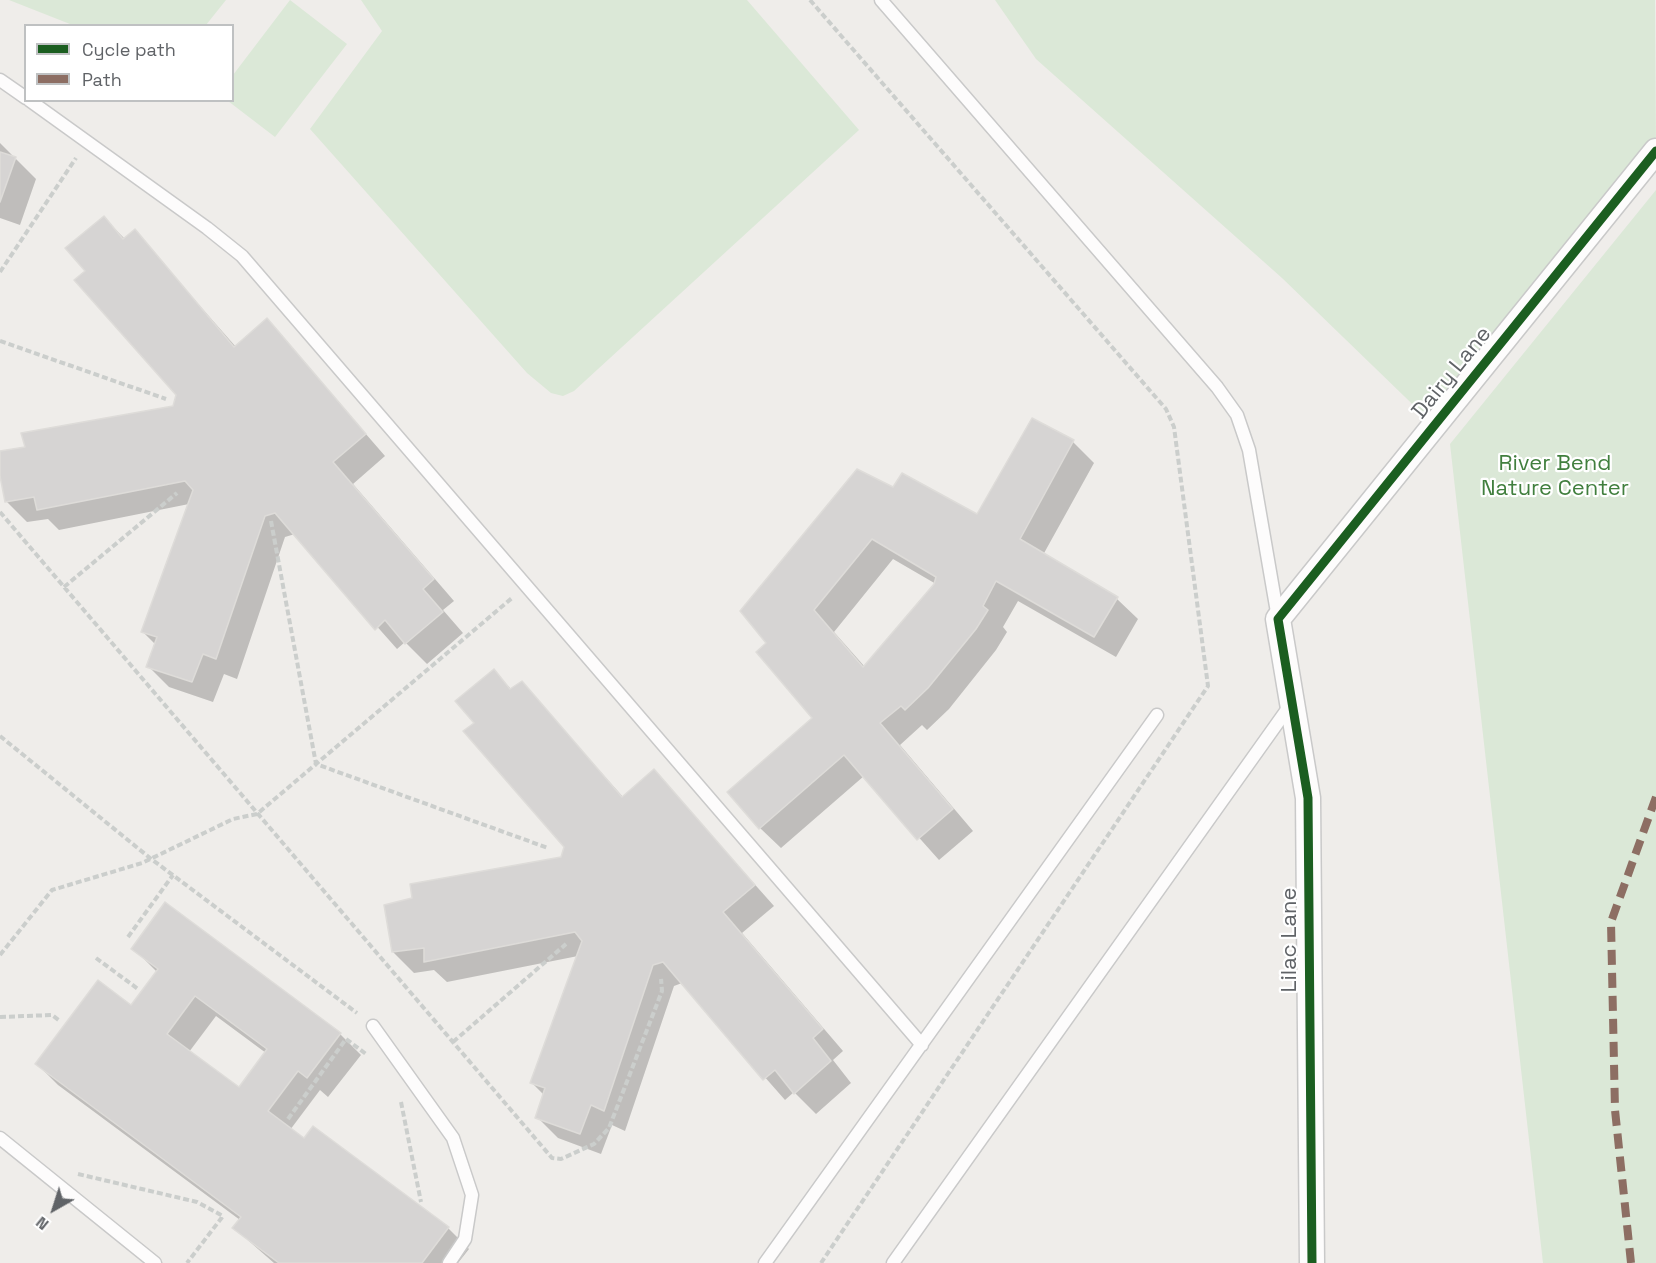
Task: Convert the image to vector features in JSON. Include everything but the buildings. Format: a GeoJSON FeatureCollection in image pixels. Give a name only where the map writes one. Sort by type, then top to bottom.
{"type":"FeatureCollection","features":[{"type":"Feature","properties":{"kind":"street","name":"Dairy Lane"},"geometry":{"type":"LineString","coordinates":[[1278,620],[1656,151]]}},
{"type":"Feature","properties":{"kind":"street","name":"Lilac Lane"},"geometry":{"type":"LineString","coordinates":[[1278,620],[1308,798],[1312,1263]]}},
{"type":"Feature","properties":{"kind":"lane"},"geometry":{"type":"LineString","coordinates":[[881,0],[1217,387],[1237,415],[1249,450],[1278,620]]}},
{"type":"Feature","properties":{"kind":"lane"},"geometry":{"type":"LineString","coordinates":[[0,80],[24,97]]}},
{"type":"Feature","properties":{"kind":"lane"},"geometry":{"type":"LineString","coordinates":[[31,102],[242,256],[922,1045]]}},
{"type":"Feature","properties":{"kind":"lane"},"geometry":{"type":"LineString","coordinates":[[893,1263],[1292,702]]}},
{"type":"Feature","properties":{"kind":"lane"},"geometry":{"type":"LineString","coordinates":[[765,1263],[1157,715]]}},
{"type":"Feature","properties":{"kind":"lane"},"geometry":{"type":"LineString","coordinates":[[373,1026],[453,1138],[468,1184],[471,1195],[465,1239],[449,1263]]}},
{"type":"Feature","properties":{"kind":"lane"},"geometry":{"type":"LineString","coordinates":[[0,1138],[155,1263]]}},
{"type":"Feature","properties":{"kind":"path"},"geometry":{"type":"LineString","coordinates":[[810,0],[1166,409],[1174,427],[1208,686],[821,1263]]}},
{"type":"Feature","properties":{"kind":"path"},"geometry":{"type":"LineString","coordinates":[[0,272],[87,142]]}},
{"type":"Feature","properties":{"kind":"path"},"geometry":{"type":"LineString","coordinates":[[0,341],[166,399]]}},
{"type":"Feature","properties":{"kind":"path"},"geometry":{"type":"LineString","coordinates":[[64,587],[177,493]]}},
{"type":"Feature","properties":{"kind":"path"},"geometry":{"type":"LineString","coordinates":[[0,512],[552,1158],[561,1159],[594,1144],[609,1128],[662,991],[661,979]]}},
{"type":"Feature","properties":{"kind":"path"},"geometry":{"type":"LineString","coordinates":[[271,521],[316,764]]}},
{"type":"Feature","properties":{"kind":"path"},"geometry":{"type":"LineString","coordinates":[[0,955],[52,890],[150,858],[233,819],[257,814],[526,585]]}},
{"type":"Feature","properties":{"kind":"path"},"geometry":{"type":"LineString","coordinates":[[0,736],[150,858],[373,1026]]}},
{"type":"Feature","properties":{"kind":"path"},"geometry":{"type":"LineString","coordinates":[[316,764],[548,848]]}},
{"type":"Feature","properties":{"kind":"path"},"geometry":{"type":"LineString","coordinates":[[128,937],[172,875]]}},
{"type":"Feature","properties":{"kind":"path"},"geometry":{"type":"LineString","coordinates":[[453,1042],[566,944]]}},
{"type":"Feature","properties":{"kind":"path"},"geometry":{"type":"LineString","coordinates":[[96,958],[138,989]]}},
{"type":"Feature","properties":{"kind":"path"},"geometry":{"type":"LineString","coordinates":[[0,1017],[52,1016],[60,1021]]}},
{"type":"Feature","properties":{"kind":"path"},"geometry":{"type":"LineString","coordinates":[[288,1119],[346,1039],[371,1058]]}},
{"type":"Feature","properties":{"kind":"path"},"geometry":{"type":"LineString","coordinates":[[401,1100],[421,1202]]}},
{"type":"Feature","properties":{"kind":"path"},"geometry":{"type":"LineString","coordinates":[[75,1173],[197,1202],[223,1216],[187,1263]]}},
{"type":"Feature","properties":{"kind":"green space"},"geometry":{"type":"Polygon","coordinates":[[[9,0],[226,0],[207,24],[70,24],[9,0]]]}},
{"type":"Feature","properties":{"kind":"green space"},"geometry":{"type":"Polygon","coordinates":[[[290,0],[347,44],[275,137],[229,102],[234,102],[234,74],[290,0]]]}},
{"type":"Feature","properties":{"kind":"green space"},"geometry":{"type":"Polygon","coordinates":[[[361,0],[747,0],[859,130],[574,391],[563,396],[551,393],[527,373],[310,129],[382,31],[361,0]]]}},
{"type":"Feature","properties":{"kind":"green space"},"geometry":{"type":"Polygon","coordinates":[[[995,0],[1655,0],[1656,151],[1435,426],[1282,278],[1036,59],[995,0]]]}},
{"type":"Feature","properties":{"kind":"green space","name":"River Bend Nature Center"},"geometry":{"type":"Polygon","coordinates":[[[1656,190],[1656,1263],[1543,1263],[1450,444],[1656,190]]]}},
{"type":"Feature","properties":{"kind":"marked path"},"geometry":{"type":"LineString","coordinates":[[1631,1263],[1615,1110],[1611,922],[1656,797]]}},
{"type":"Feature","properties":{"kind":"cycle path"},"geometry":{"type":"LineString","coordinates":[[1312,1263],[1308,798],[1278,619],[1656,151]]}}]}
